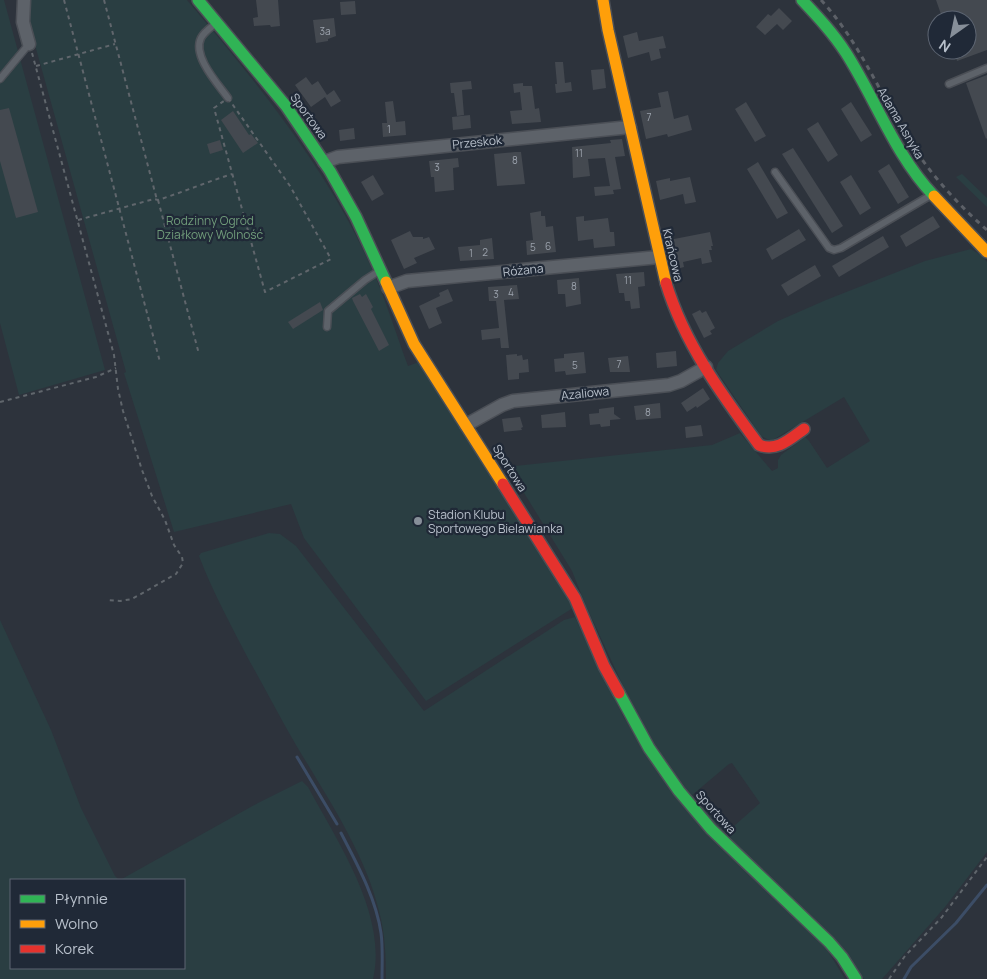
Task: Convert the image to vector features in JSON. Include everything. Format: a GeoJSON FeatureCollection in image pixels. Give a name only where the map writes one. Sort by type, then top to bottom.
{"type":"FeatureCollection","features":[{"type":"Feature","properties":{"kind":"street"},"geometry":{"type":"LineString","coordinates":[[24,0],[23,19],[29,44]]}},
{"type":"Feature","properties":{"kind":"street","name":"Sportowa"},"geometry":{"type":"LineString","coordinates":[[198,0],[286,106],[324,162],[351,209],[416,348],[575,598],[606,672],[642,736],[668,776],[720,839],[834,947],[856,979]]}},
{"type":"Feature","properties":{"kind":"street","name":"Krańcowa"},"geometry":{"type":"LineString","coordinates":[[603,0],[659,256],[673,306],[706,367],[759,445],[772,448],[804,429]]}},
{"type":"Feature","properties":{"kind":"street","name":"Adama Asnyka"},"geometry":{"type":"LineString","coordinates":[[802,0],[827,26],[846,53],[900,151],[925,187],[987,252]]}},
{"type":"Feature","properties":{"kind":"street","name":"Przeskok"},"geometry":{"type":"LineString","coordinates":[[324,162],[338,157],[630,127]]}},
{"type":"Feature","properties":{"kind":"street","name":"Różana"},"geometry":{"type":"LineString","coordinates":[[388,288],[407,281],[659,256]]}},
{"type":"Feature","properties":{"kind":"street","name":"Azaliowa"},"geometry":{"type":"LineString","coordinates":[[466,425],[513,401],[669,385],[681,381],[706,367]]}},
{"type":"Feature","properties":{"kind":"lane"},"geometry":{"type":"LineString","coordinates":[[217,22],[201,38],[199,51],[204,63],[228,98]]}},
{"type":"Feature","properties":{"kind":"lane"},"geometry":{"type":"LineString","coordinates":[[0,78],[29,44]]}},
{"type":"Feature","properties":{"kind":"lane"},"geometry":{"type":"LineString","coordinates":[[949,84],[987,68]]}},
{"type":"Feature","properties":{"kind":"lane"},"geometry":{"type":"LineString","coordinates":[[776,172],[829,248],[834,250],[841,248],[932,195]]}},
{"type":"Feature","properties":{"kind":"lane"},"geometry":{"type":"LineString","coordinates":[[327,327],[328,311],[380,270]]}},
{"type":"Feature","properties":{"kind":"path"},"geometry":{"type":"LineString","coordinates":[[64,0],[160,362]]}},
{"type":"Feature","properties":{"kind":"path"},"geometry":{"type":"LineString","coordinates":[[104,0],[199,354]]}},
{"type":"Feature","properties":{"kind":"path"},"geometry":{"type":"LineString","coordinates":[[29,44],[78,220],[116,368],[123,411],[152,496],[165,520],[183,563],[176,574],[132,599],[120,602],[108,600]]}},
{"type":"Feature","properties":{"kind":"path"},"geometry":{"type":"LineString","coordinates":[[36,66],[115,44]]}},
{"type":"Feature","properties":{"kind":"path"},"geometry":{"type":"LineString","coordinates":[[228,98],[290,186],[331,259],[265,292],[214,108],[228,98]]}},
{"type":"Feature","properties":{"kind":"path"},"geometry":{"type":"LineString","coordinates":[[78,220],[154,199],[157,200],[232,174]]}},
{"type":"Feature","properties":{"kind":"path"},"geometry":{"type":"LineString","coordinates":[[0,402],[96,377],[116,368]]}},
{"type":"Feature","properties":{"kind":"path"},"geometry":{"type":"LineString","coordinates":[[889,979],[905,956],[942,917],[987,857]]}},
{"type":"Feature","properties":{"kind":"green space"},"geometry":{"type":"Polygon","coordinates":[[[0,0],[4,0],[105,370],[19,395],[0,323],[0,0]]]}},
{"type":"Feature","properties":{"kind":"green space","name":"Rodzinny Ogród Działkowy Wolność"},"geometry":{"type":"Polygon","coordinates":[[[30,0],[187,0],[265,95],[313,162],[354,232],[372,269],[408,366],[419,362],[576,606],[426,701],[304,538],[291,504],[174,532],[124,373],[126,372],[30,27],[30,0]]]}},
{"type":"Feature","properties":{"kind":"green space"},"geometry":{"type":"Polygon","coordinates":[[[962,174],[987,198],[987,207],[956,177],[962,174]]]}},
{"type":"Feature","properties":{"kind":"green space"},"geometry":{"type":"Polygon","coordinates":[[[971,249],[982,256],[987,262],[987,852],[945,907],[882,979],[864,979],[725,834],[760,803],[732,763],[691,796],[644,731],[586,606],[572,571],[510,470],[515,466],[712,445],[740,433],[772,471],[778,468],[778,460],[781,455],[805,437],[827,468],[870,441],[844,397],[771,441],[761,436],[716,370],[718,363],[728,351],[778,321],[925,261],[971,249]]]}},
{"type":"Feature","properties":{"kind":"green space"},"geometry":{"type":"Polygon","coordinates":[[[269,533],[280,534],[296,546],[424,711],[564,620],[575,617],[624,718],[823,943],[845,979],[386,979],[385,945],[381,919],[365,868],[344,826],[290,735],[250,662],[204,570],[199,556],[201,553],[269,533]]]}},
{"type":"Feature","properties":{"kind":"green space"},"geometry":{"type":"Polygon","coordinates":[[[0,620],[51,730],[81,808],[118,879],[10,879],[10,969],[185,969],[185,879],[122,879],[258,803],[302,781],[308,787],[357,879],[367,904],[376,955],[373,979],[0,979],[0,620]]]}},
{"type":"Feature","properties":{"kind":"building"},"geometry":{"type":"Polygon","coordinates":[[[256,0],[278,0],[280,26],[254,26],[253,18],[258,17],[256,0]]]}},
{"type":"Feature","properties":{"kind":"building"},"geometry":{"type":"Polygon","coordinates":[[[936,0],[987,0],[987,50],[977,54],[977,10],[940,10],[936,0]]]}},
{"type":"Feature","properties":{"kind":"building"},"geometry":{"type":"Polygon","coordinates":[[[355,1],[356,14],[341,15],[340,2],[355,1]]]}},
{"type":"Feature","properties":{"kind":"building"},"geometry":{"type":"Polygon","coordinates":[[[779,8],[792,21],[783,30],[777,24],[765,35],[756,27],[768,14],[771,16],[779,8]]]}},
{"type":"Feature","properties":{"kind":"building"},"geometry":{"type":"Polygon","coordinates":[[[334,18],[336,36],[328,39],[328,41],[316,43],[313,20],[334,18]]]}},
{"type":"Feature","properties":{"kind":"building"},"geometry":{"type":"Polygon","coordinates":[[[637,32],[639,41],[663,36],[666,48],[659,49],[661,58],[651,61],[649,52],[628,58],[623,36],[637,32]]]}},
{"type":"Feature","properties":{"kind":"building"},"geometry":{"type":"Polygon","coordinates":[[[555,62],[563,62],[565,83],[571,82],[572,91],[556,93],[555,62]]]}},
{"type":"Feature","properties":{"kind":"building"},"geometry":{"type":"Polygon","coordinates":[[[604,69],[606,88],[593,90],[591,70],[604,69]]]}},
{"type":"Feature","properties":{"kind":"building"},"geometry":{"type":"Polygon","coordinates":[[[987,75],[987,138],[986,139],[966,83],[987,75]]]}},
{"type":"Feature","properties":{"kind":"building"},"geometry":{"type":"Polygon","coordinates":[[[306,77],[312,85],[318,81],[327,95],[334,90],[341,101],[331,107],[325,97],[311,107],[295,85],[306,77]]]}},
{"type":"Feature","properties":{"kind":"building"},"geometry":{"type":"Polygon","coordinates":[[[471,81],[472,89],[462,90],[464,115],[457,116],[454,93],[451,93],[450,83],[471,81]]]}},
{"type":"Feature","properties":{"kind":"building"},"geometry":{"type":"Polygon","coordinates":[[[523,83],[523,86],[532,86],[535,109],[539,108],[541,122],[512,124],[510,111],[522,110],[520,92],[514,93],[513,84],[523,83]]]}},
{"type":"Feature","properties":{"kind":"building"},"geometry":{"type":"Polygon","coordinates":[[[668,91],[674,119],[688,115],[692,130],[668,137],[667,134],[646,139],[640,111],[661,107],[658,93],[668,91]]]}},
{"type":"Feature","properties":{"kind":"building"},"geometry":{"type":"Polygon","coordinates":[[[393,101],[396,122],[405,121],[406,135],[383,137],[382,123],[387,123],[385,102],[393,101]]]}},
{"type":"Feature","properties":{"kind":"building"},"geometry":{"type":"Polygon","coordinates":[[[746,102],[766,136],[755,142],[735,109],[746,102]]]}},
{"type":"Feature","properties":{"kind":"building"},"geometry":{"type":"Polygon","coordinates":[[[851,102],[872,135],[861,142],[841,109],[851,102]]]}},
{"type":"Feature","properties":{"kind":"building"},"geometry":{"type":"Polygon","coordinates":[[[9,108],[38,212],[16,218],[0,161],[0,110],[9,108]]]}},
{"type":"Feature","properties":{"kind":"building"},"geometry":{"type":"Polygon","coordinates":[[[233,111],[249,135],[251,134],[258,143],[243,153],[221,120],[233,111]]]}},
{"type":"Feature","properties":{"kind":"building"},"geometry":{"type":"Polygon","coordinates":[[[470,115],[471,128],[453,130],[452,117],[470,115]]]}},
{"type":"Feature","properties":{"kind":"building"},"geometry":{"type":"Polygon","coordinates":[[[818,122],[838,155],[828,162],[807,129],[818,122]]]}},
{"type":"Feature","properties":{"kind":"building"},"geometry":{"type":"Polygon","coordinates":[[[354,128],[355,139],[340,141],[339,130],[354,128]]]}},
{"type":"Feature","properties":{"kind":"building"},"geometry":{"type":"Polygon","coordinates":[[[622,139],[625,156],[615,157],[621,189],[613,190],[614,194],[595,196],[594,187],[610,186],[605,158],[588,159],[590,176],[573,178],[572,147],[611,143],[610,140],[622,139]]]}},
{"type":"Feature","properties":{"kind":"building"},"geometry":{"type":"Polygon","coordinates":[[[220,140],[223,150],[210,154],[207,144],[220,140]]]}},
{"type":"Feature","properties":{"kind":"building"},"geometry":{"type":"Polygon","coordinates":[[[793,148],[843,226],[832,233],[782,154],[793,148]]]}},
{"type":"Feature","properties":{"kind":"building"},"geometry":{"type":"Polygon","coordinates":[[[521,152],[525,184],[497,186],[494,154],[521,152]]]}},
{"type":"Feature","properties":{"kind":"building"},"geometry":{"type":"Polygon","coordinates":[[[458,158],[459,167],[453,168],[454,190],[435,192],[434,177],[431,177],[429,161],[458,158]]]}},
{"type":"Feature","properties":{"kind":"building"},"geometry":{"type":"Polygon","coordinates":[[[758,162],[788,213],[777,219],[747,169],[758,162]]]}},
{"type":"Feature","properties":{"kind":"building"},"geometry":{"type":"Polygon","coordinates":[[[889,164],[909,197],[898,204],[878,171],[889,164]]]}},
{"type":"Feature","properties":{"kind":"building"},"geometry":{"type":"Polygon","coordinates":[[[373,175],[384,194],[372,201],[361,182],[373,175]]]}},
{"type":"Feature","properties":{"kind":"building"},"geometry":{"type":"Polygon","coordinates":[[[851,175],[871,208],[860,215],[840,182],[851,175]]]}},
{"type":"Feature","properties":{"kind":"building"},"geometry":{"type":"Polygon","coordinates":[[[690,177],[696,202],[685,204],[683,194],[660,200],[656,181],[670,178],[670,181],[690,177]]]}},
{"type":"Feature","properties":{"kind":"building"},"geometry":{"type":"Polygon","coordinates":[[[541,211],[541,216],[545,216],[546,227],[553,226],[556,252],[527,255],[526,241],[533,240],[530,213],[541,211]]]}},
{"type":"Feature","properties":{"kind":"building"},"geometry":{"type":"Polygon","coordinates":[[[584,216],[584,221],[608,218],[610,232],[614,232],[615,246],[594,248],[593,239],[578,241],[576,217],[584,216]]]}},
{"type":"Feature","properties":{"kind":"building"},"geometry":{"type":"Polygon","coordinates":[[[933,216],[940,227],[906,247],[900,236],[933,216]]]}},
{"type":"Feature","properties":{"kind":"building"},"geometry":{"type":"Polygon","coordinates":[[[799,229],[806,240],[772,260],[766,249],[799,229]]]}},
{"type":"Feature","properties":{"kind":"building"},"geometry":{"type":"Polygon","coordinates":[[[410,231],[413,237],[423,237],[423,239],[429,237],[435,249],[414,258],[417,263],[404,269],[391,240],[410,231]]]}},
{"type":"Feature","properties":{"kind":"building"},"geometry":{"type":"Polygon","coordinates":[[[710,232],[713,246],[711,246],[712,250],[709,250],[712,262],[702,264],[701,258],[683,262],[684,267],[676,269],[669,240],[710,232]]]}},
{"type":"Feature","properties":{"kind":"building"},"geometry":{"type":"Polygon","coordinates":[[[883,236],[889,247],[839,277],[832,266],[883,236]]]}},
{"type":"Feature","properties":{"kind":"building"},"geometry":{"type":"Polygon","coordinates":[[[492,238],[494,259],[460,261],[458,247],[480,245],[480,240],[492,238]]]}},
{"type":"Feature","properties":{"kind":"building"},"geometry":{"type":"Polygon","coordinates":[[[815,265],[821,276],[788,296],[781,285],[815,265]]]}},
{"type":"Feature","properties":{"kind":"building"},"geometry":{"type":"Polygon","coordinates":[[[644,272],[645,286],[638,287],[640,308],[631,309],[630,301],[625,301],[624,293],[619,293],[616,274],[644,272]]]}},
{"type":"Feature","properties":{"kind":"building"},"geometry":{"type":"Polygon","coordinates":[[[579,278],[581,304],[566,307],[565,294],[558,294],[557,280],[579,278]]]}},
{"type":"Feature","properties":{"kind":"building"},"geometry":{"type":"Polygon","coordinates":[[[517,285],[519,299],[504,300],[509,348],[501,348],[500,338],[482,340],[481,330],[499,328],[496,301],[489,301],[488,287],[517,285]]]}},
{"type":"Feature","properties":{"kind":"building"},"geometry":{"type":"Polygon","coordinates":[[[448,289],[453,301],[436,308],[442,323],[429,329],[419,306],[440,296],[439,293],[448,289]]]}},
{"type":"Feature","properties":{"kind":"building"},"geometry":{"type":"Polygon","coordinates":[[[360,294],[362,297],[366,294],[373,307],[371,309],[389,345],[379,351],[352,298],[360,294]]]}},
{"type":"Feature","properties":{"kind":"building"},"geometry":{"type":"Polygon","coordinates":[[[320,302],[323,310],[293,329],[288,322],[320,302]]]}},
{"type":"Feature","properties":{"kind":"building"},"geometry":{"type":"Polygon","coordinates":[[[700,310],[702,313],[706,311],[715,328],[710,331],[712,334],[704,338],[692,314],[700,310]]]}},
{"type":"Feature","properties":{"kind":"building"},"geometry":{"type":"Polygon","coordinates":[[[676,351],[677,366],[657,368],[656,353],[676,351]]]}},
{"type":"Feature","properties":{"kind":"building"},"geometry":{"type":"Polygon","coordinates":[[[584,352],[586,373],[566,375],[565,371],[555,372],[554,359],[564,358],[564,354],[584,352]]]}},
{"type":"Feature","properties":{"kind":"building"},"geometry":{"type":"Polygon","coordinates":[[[517,354],[517,356],[522,355],[523,360],[528,359],[529,372],[519,373],[519,379],[508,380],[506,355],[517,354]]]}},
{"type":"Feature","properties":{"kind":"building"},"geometry":{"type":"Polygon","coordinates":[[[628,356],[630,372],[610,372],[608,358],[628,356]]]}},
{"type":"Feature","properties":{"kind":"building"},"geometry":{"type":"Polygon","coordinates":[[[703,388],[710,399],[687,412],[681,403],[703,388]]]}},
{"type":"Feature","properties":{"kind":"building"},"geometry":{"type":"Polygon","coordinates":[[[660,403],[661,418],[636,420],[634,406],[660,403]]]}},
{"type":"Feature","properties":{"kind":"building"},"geometry":{"type":"Polygon","coordinates":[[[614,407],[614,414],[621,419],[610,420],[610,426],[590,425],[589,414],[599,413],[599,409],[614,407]]]}},
{"type":"Feature","properties":{"kind":"building"},"geometry":{"type":"Polygon","coordinates":[[[565,412],[566,427],[542,428],[541,415],[565,412]]]}},
{"type":"Feature","properties":{"kind":"building"},"geometry":{"type":"Polygon","coordinates":[[[520,417],[522,430],[504,432],[502,419],[520,417]]]}},
{"type":"Feature","properties":{"kind":"building"},"geometry":{"type":"Polygon","coordinates":[[[701,425],[703,436],[686,438],[685,427],[701,425]]]}},
{"type":"Feature","properties":{"kind":"waterway"},"geometry":{"type":"LineString","coordinates":[[297,757],[337,824]]}},
{"type":"Feature","properties":{"kind":"waterway"},"geometry":{"type":"LineString","coordinates":[[341,833],[365,882],[379,920],[382,939],[382,979]]}},
{"type":"Feature","properties":{"kind":"waterway"},"geometry":{"type":"LineString","coordinates":[[904,979],[911,967],[956,923],[987,885]]}},
{"type":"Feature","properties":{"kind":"railway"},"geometry":{"type":"LineString","coordinates":[[821,0],[856,47],[921,159],[963,208],[987,230]]}},
{"type":"Feature","properties":{"kind":"traffic: fast"},"geometry":{"type":"LineString","coordinates":[[198,0],[286,106],[330,171],[356,217],[386,282]]}},
{"type":"Feature","properties":{"kind":"traffic: fast"},"geometry":{"type":"LineString","coordinates":[[802,0],[831,32],[846,53],[908,163],[934,196]]}},
{"type":"Feature","properties":{"kind":"traffic: fast"},"geometry":{"type":"LineString","coordinates":[[619,693],[649,748],[679,791],[711,829],[829,942],[842,957],[856,979]]}},
{"type":"Feature","properties":{"kind":"traffic: slow"},"geometry":{"type":"LineString","coordinates":[[603,0],[608,30],[666,283]]}},
{"type":"Feature","properties":{"kind":"traffic: slow"},"geometry":{"type":"LineString","coordinates":[[934,196],[987,252]]}},
{"type":"Feature","properties":{"kind":"traffic: slow"},"geometry":{"type":"LineString","coordinates":[[386,282],[414,344],[503,484]]}},
{"type":"Feature","properties":{"kind":"traffic: jam"},"geometry":{"type":"LineString","coordinates":[[666,283],[683,327],[705,368],[759,445],[766,447],[777,446],[804,429]]}},
{"type":"Feature","properties":{"kind":"traffic: jam"},"geometry":{"type":"LineString","coordinates":[[503,484],[575,598],[604,666],[619,693]]}},
{"type":"Feature","properties":{"kind":"place","name":"Stadion Klubu Sportowego Bielawianka"},"geometry":{"type":"Point","coordinates":[418,521]}}]}
